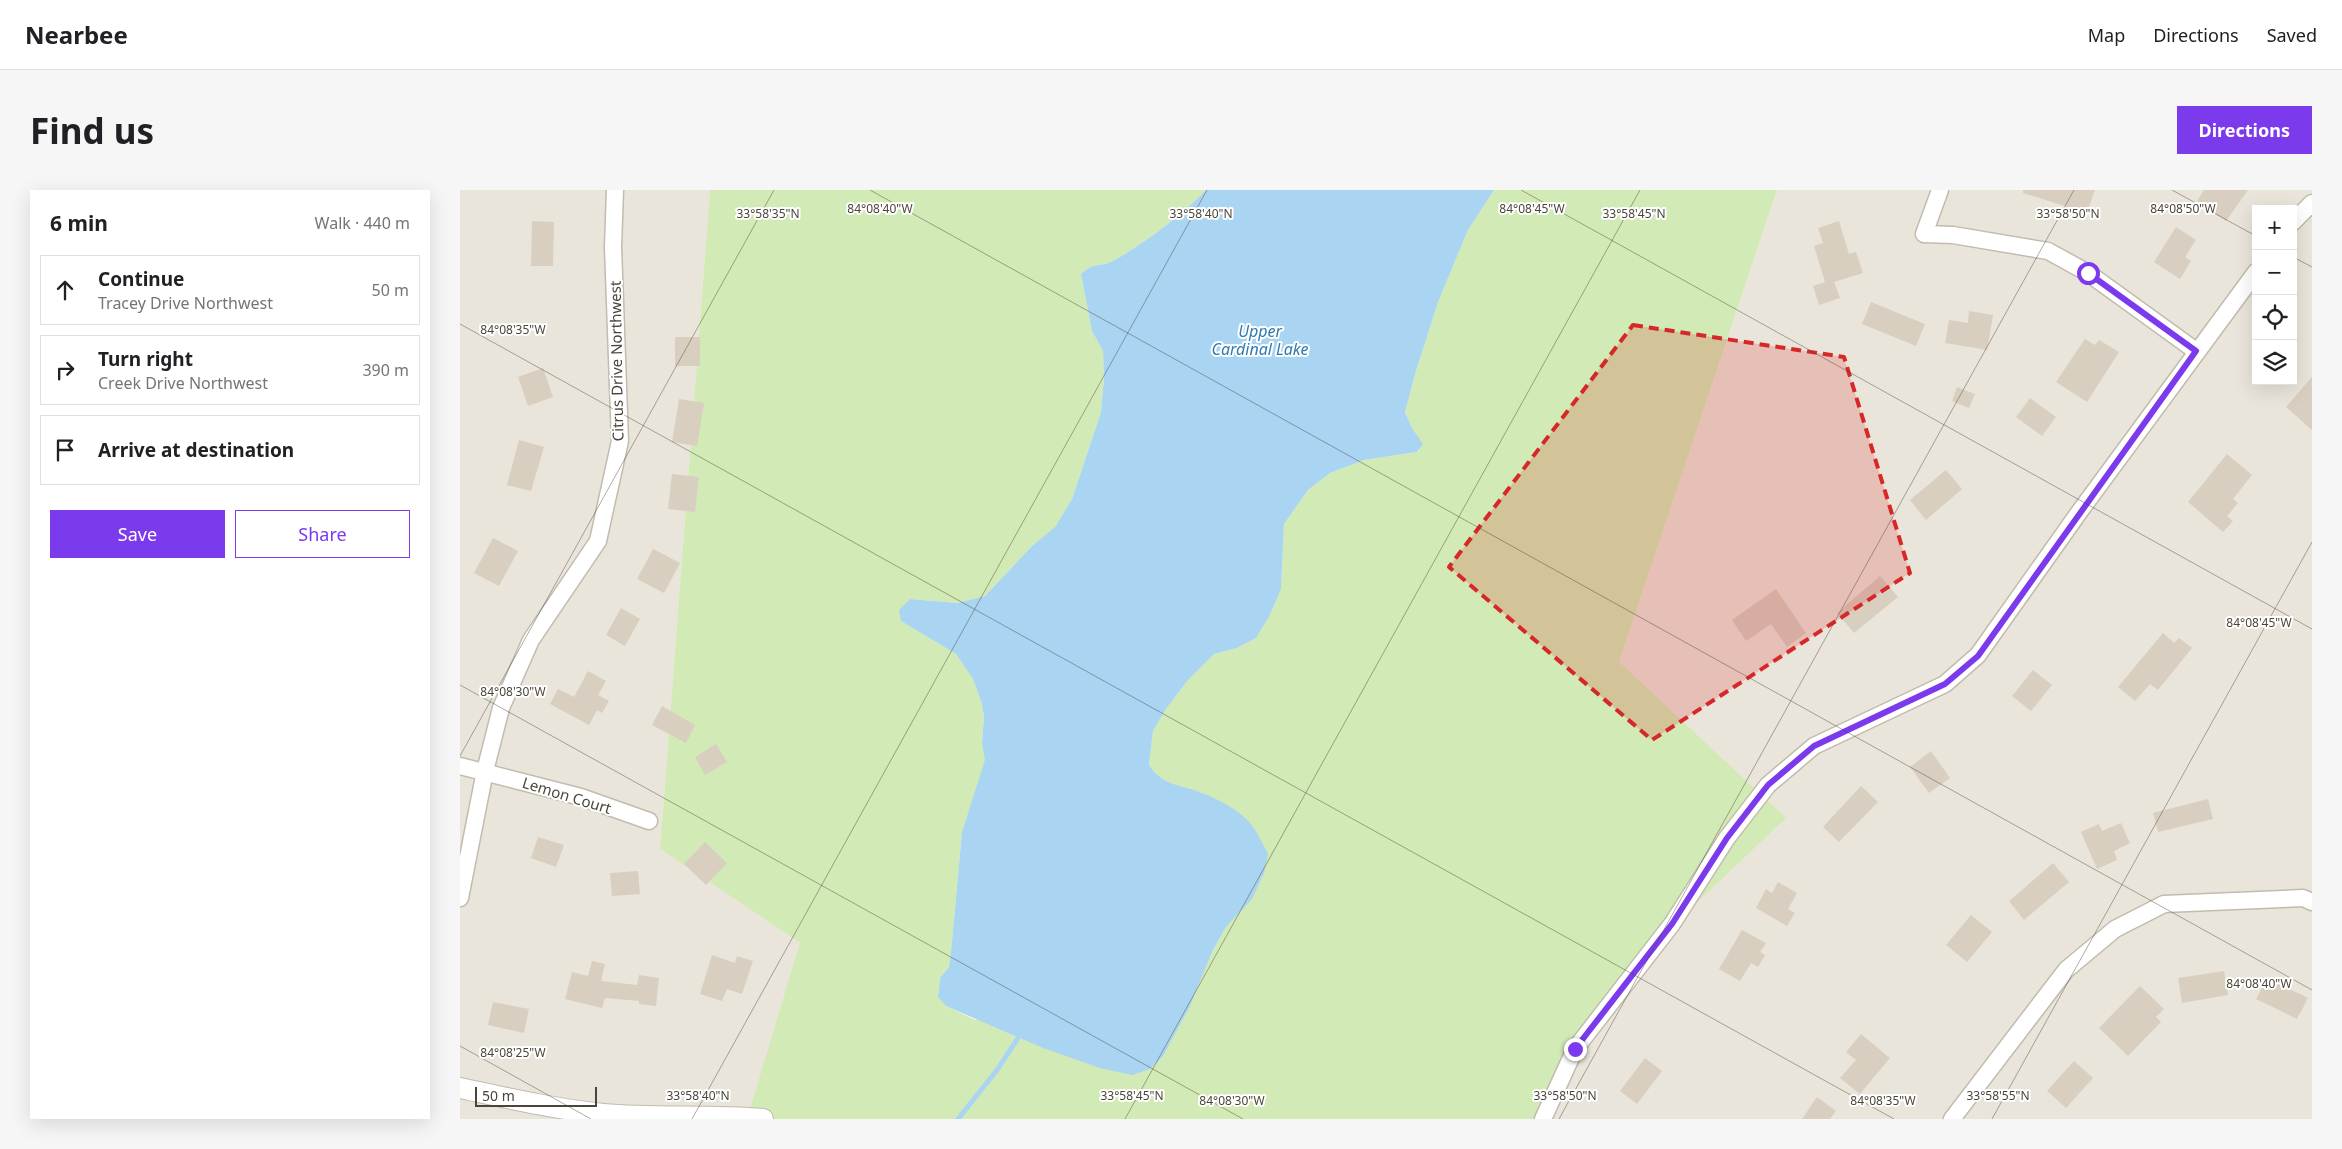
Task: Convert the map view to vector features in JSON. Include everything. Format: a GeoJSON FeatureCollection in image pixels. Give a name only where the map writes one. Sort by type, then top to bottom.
{"type":"FeatureCollection","features":[{"type":"Feature","properties":{"kind":"street","name":"Citrus Drive Northwest"},"geometry":{"type":"LineString","coordinates":[[460,898],[485,771],[501,708],[531,640],[598,541],[620,441],[613,247],[615,190]]}},
{"type":"Feature","properties":{"kind":"street"},"geometry":{"type":"LineString","coordinates":[[1940,190],[1924,234],[1953,235],[2048,251],[2088,273],[2196,351]]}},
{"type":"Feature","properties":{"kind":"street"},"geometry":{"type":"LineString","coordinates":[[2297,218],[2312,203]]}},
{"type":"Feature","properties":{"kind":"street"},"geometry":{"type":"LineString","coordinates":[[1543,1119],[1575,1049],[1672,924],[1727,838],[1768,785],[1814,746],[1945,684],[1978,656],[2196,351],[2252,277]]}},
{"type":"Feature","properties":{"kind":"street"},"geometry":{"type":"LineString","coordinates":[[460,766],[485,771]]}},
{"type":"Feature","properties":{"kind":"street","name":"Lemon Court"},"geometry":{"type":"LineString","coordinates":[[485,771],[582,797],[649,821]]}},
{"type":"Feature","properties":{"kind":"street"},"geometry":{"type":"LineString","coordinates":[[1952,1119],[2066,970],[2115,929],[2164,904],[2303,898],[2312,902]]}},
{"type":"Feature","properties":{"kind":"street"},"geometry":{"type":"LineString","coordinates":[[460,1088],[536,1104],[603,1114],[727,1116],[763,1119]]}},
{"type":"Feature","properties":{"kind":"highlighted area"},"geometry":{"type":"Polygon","coordinates":[[[1633,325],[1844,357],[1910,573],[1652,740],[1449,567],[1633,325]]]}},
{"type":"Feature","properties":{"kind":"shaded area"},"geometry":{"type":"Polygon","coordinates":[[[460,190],[710,190],[660,849],[800,943],[754,1119],[460,1119],[460,190]]]}},
{"type":"Feature","properties":{"kind":"shaded area"},"geometry":{"type":"Polygon","coordinates":[[[1777,190],[2312,190],[2312,1119],[1547,1119],[1550,1110],[1652,945],[1619,662],[1777,190]]]}},
{"type":"Feature","properties":{"kind":"green space"},"geometry":{"type":"Polygon","coordinates":[[[710,190],[1206,190],[1174,219],[1139,245],[1115,260],[1090,267],[1081,274],[1092,331],[1103,351],[1104,378],[1101,412],[1072,499],[1055,527],[1033,545],[985,596],[957,603],[910,599],[901,621],[956,654],[973,679],[984,716],[982,743],[986,760],[962,832],[949,967],[940,978],[938,997],[946,1006],[975,1020],[1212,952],[1226,927],[1252,898],[1203,793],[1166,781],[1149,765],[1153,731],[1166,709],[1188,680],[1214,654],[1237,648],[1256,638],[1269,617],[1281,589],[1284,524],[1308,490],[1330,473],[1364,460],[1418,452],[1422,444],[1405,412],[1416,371],[1438,302],[1468,230],[1494,190],[1777,190],[1619,662],[1786,818],[1652,945],[1550,1110],[1547,1119],[747,1119],[800,943],[660,849],[710,190]]]}},
{"type":"Feature","properties":{"kind":"water","name":"Upper Cardinal Lake"},"geometry":{"type":"Polygon","coordinates":[[[1206,190],[1494,190],[1468,230],[1438,302],[1416,371],[1405,412],[1412,428],[1423,444],[1417,452],[1364,460],[1330,473],[1308,490],[1284,524],[1281,589],[1269,617],[1256,638],[1237,648],[1214,654],[1188,680],[1166,709],[1153,731],[1149,765],[1155,772],[1167,781],[1205,794],[1238,812],[1253,827],[1268,854],[1264,873],[1252,899],[1226,927],[1212,952],[1189,1008],[1163,1056],[1150,1069],[1132,1075],[1100,1068],[1043,1048],[946,1006],[938,997],[940,978],[949,967],[962,832],[985,760],[982,743],[984,716],[973,679],[956,654],[901,621],[899,610],[910,599],[957,603],[985,596],[1033,545],[1055,527],[1072,499],[1101,412],[1104,378],[1103,351],[1092,331],[1081,274],[1090,267],[1115,260],[1139,245],[1174,219],[1206,190]]]}},
{"type":"Feature","properties":{"kind":"building"},"geometry":{"type":"Polygon","coordinates":[[[2023,190],[2095,190],[2087,213],[2023,193],[2023,190]]]}},
{"type":"Feature","properties":{"kind":"building"},"geometry":{"type":"Polygon","coordinates":[[[2204,190],[2248,190],[2226,221],[2197,201],[2204,190]]]}},
{"type":"Feature","properties":{"kind":"building"},"geometry":{"type":"Polygon","coordinates":[[[532,221],[554,222],[553,266],[531,266],[532,221]]]}},
{"type":"Feature","properties":{"kind":"building"},"geometry":{"type":"Polygon","coordinates":[[[1839,221],[1849,254],[1856,252],[1863,273],[1834,282],[1840,298],[1819,305],[1813,286],[1825,282],[1814,246],[1823,243],[1818,228],[1839,221]]]}},
{"type":"Feature","properties":{"kind":"building"},"geometry":{"type":"Polygon","coordinates":[[[2176,227],[2196,240],[2185,257],[2191,261],[2180,279],[2154,262],[2176,227]]]}},
{"type":"Feature","properties":{"kind":"building"},"geometry":{"type":"Polygon","coordinates":[[[1871,302],[1925,324],[1916,346],[1862,324],[1871,302]]]}},
{"type":"Feature","properties":{"kind":"building"},"geometry":{"type":"Polygon","coordinates":[[[1969,311],[1993,315],[1987,350],[1945,343],[1949,320],[1968,323],[1969,311]]]}},
{"type":"Feature","properties":{"kind":"building"},"geometry":{"type":"Polygon","coordinates":[[[675,337],[700,337],[700,366],[675,366],[675,337]]]}},
{"type":"Feature","properties":{"kind":"building"},"geometry":{"type":"Polygon","coordinates":[[[2085,339],[2095,345],[2099,340],[2119,352],[2087,402],[2056,382],[2085,339]]]}},
{"type":"Feature","properties":{"kind":"building"},"geometry":{"type":"Polygon","coordinates":[[[543,368],[553,397],[528,406],[518,377],[543,368]]]}},
{"type":"Feature","properties":{"kind":"building"},"geometry":{"type":"Polygon","coordinates":[[[2312,377],[2312,430],[2286,407],[2312,377]]]}},
{"type":"Feature","properties":{"kind":"building"},"geometry":{"type":"Polygon","coordinates":[[[1957,387],[1975,394],[1969,408],[1952,401],[1957,387]]]}},
{"type":"Feature","properties":{"kind":"building"},"geometry":{"type":"Polygon","coordinates":[[[2030,398],[2056,417],[2042,436],[2016,417],[2030,398]]]}},
{"type":"Feature","properties":{"kind":"building"},"geometry":{"type":"Polygon","coordinates":[[[679,399],[704,403],[697,446],[672,442],[679,399]]]}},
{"type":"Feature","properties":{"kind":"building"},"geometry":{"type":"Polygon","coordinates":[[[519,440],[544,447],[531,491],[507,485],[519,440]]]}},
{"type":"Feature","properties":{"kind":"building"},"geometry":{"type":"Polygon","coordinates":[[[2227,454],[2252,475],[2233,499],[2238,503],[2227,516],[2233,521],[2223,532],[2188,502],[2227,454]]]}},
{"type":"Feature","properties":{"kind":"building"},"geometry":{"type":"Polygon","coordinates":[[[1946,470],[1962,489],[1926,520],[1910,500],[1946,470]]]}},
{"type":"Feature","properties":{"kind":"building"},"geometry":{"type":"Polygon","coordinates":[[[672,474],[699,477],[695,512],[668,509],[672,474]]]}},
{"type":"Feature","properties":{"kind":"building"},"geometry":{"type":"Polygon","coordinates":[[[493,538],[518,551],[499,586],[474,573],[493,538]]]}},
{"type":"Feature","properties":{"kind":"building"},"geometry":{"type":"Polygon","coordinates":[[[653,549],[680,563],[664,593],[637,579],[653,549]]]}},
{"type":"Feature","properties":{"kind":"building"},"geometry":{"type":"Polygon","coordinates":[[[1880,576],[1898,597],[1854,633],[1837,613],[1880,576]]]}},
{"type":"Feature","properties":{"kind":"building"},"geometry":{"type":"Polygon","coordinates":[[[1776,589],[1806,633],[1787,647],[1771,624],[1746,641],[1732,620],[1776,589]]]}},
{"type":"Feature","properties":{"kind":"building"},"geometry":{"type":"Polygon","coordinates":[[[621,608],[640,619],[625,646],[606,635],[621,608]]]}},
{"type":"Feature","properties":{"kind":"building"},"geometry":{"type":"Polygon","coordinates":[[[2163,633],[2174,643],[2179,638],[2192,648],[2158,690],[2150,684],[2135,701],[2118,687],[2163,633]]]}},
{"type":"Feature","properties":{"kind":"building"},"geometry":{"type":"Polygon","coordinates":[[[2033,670],[2052,685],[2031,711],[2012,696],[2033,670]]]}},
{"type":"Feature","properties":{"kind":"building"},"geometry":{"type":"Polygon","coordinates":[[[588,671],[606,681],[598,695],[609,701],[602,713],[597,710],[589,725],[550,704],[558,689],[574,697],[588,671]]]}},
{"type":"Feature","properties":{"kind":"building"},"geometry":{"type":"Polygon","coordinates":[[[662,706],[695,725],[686,743],[652,725],[662,706]]]}},
{"type":"Feature","properties":{"kind":"building"},"geometry":{"type":"Polygon","coordinates":[[[716,744],[727,762],[705,775],[695,757],[716,744]]]}},
{"type":"Feature","properties":{"kind":"building"},"geometry":{"type":"Polygon","coordinates":[[[1931,751],[1950,778],[1929,793],[1910,767],[1931,751]]]}},
{"type":"Feature","properties":{"kind":"building"},"geometry":{"type":"Polygon","coordinates":[[[1861,786],[1878,802],[1839,842],[1823,827],[1861,786]]]}},
{"type":"Feature","properties":{"kind":"building"},"geometry":{"type":"Polygon","coordinates":[[[2208,799],[2213,819],[2158,832],[2153,813],[2208,799]]]}},
{"type":"Feature","properties":{"kind":"building"},"geometry":{"type":"Polygon","coordinates":[[[2121,823],[2130,843],[2114,851],[2117,860],[2097,869],[2081,832],[2099,824],[2102,831],[2121,823]]]}},
{"type":"Feature","properties":{"kind":"building"},"geometry":{"type":"Polygon","coordinates":[[[538,837],[564,845],[556,867],[531,858],[538,837]]]}},
{"type":"Feature","properties":{"kind":"building"},"geometry":{"type":"Polygon","coordinates":[[[705,842],[727,863],[706,885],[684,864],[705,842]]]}},
{"type":"Feature","properties":{"kind":"building"},"geometry":{"type":"Polygon","coordinates":[[[2053,863],[2069,882],[2024,920],[2009,901],[2053,863]]]}},
{"type":"Feature","properties":{"kind":"building"},"geometry":{"type":"Polygon","coordinates":[[[638,871],[640,894],[612,896],[610,873],[638,871]]]}},
{"type":"Feature","properties":{"kind":"building"},"geometry":{"type":"Polygon","coordinates":[[[1778,882],[1797,893],[1788,909],[1795,913],[1787,926],[1756,908],[1766,889],[1772,893],[1778,882]]]}},
{"type":"Feature","properties":{"kind":"building"},"geometry":{"type":"Polygon","coordinates":[[[1971,915],[1992,932],[1967,962],[1946,945],[1971,915]]]}},
{"type":"Feature","properties":{"kind":"building"},"geometry":{"type":"Polygon","coordinates":[[[1742,930],[1766,943],[1760,952],[1765,955],[1758,967],[1751,963],[1740,981],[1719,969],[1742,930]]]}},
{"type":"Feature","properties":{"kind":"building"},"geometry":{"type":"Polygon","coordinates":[[[712,955],[735,963],[737,956],[753,961],[742,994],[727,989],[722,1001],[700,994],[712,955]]]}},
{"type":"Feature","properties":{"kind":"building"},"geometry":{"type":"Polygon","coordinates":[[[592,961],[605,964],[601,981],[637,985],[639,975],[659,978],[656,1006],[639,1004],[639,1001],[605,998],[602,1008],[565,999],[572,972],[588,976],[592,961]]]}},
{"type":"Feature","properties":{"kind":"building"},"geometry":{"type":"Polygon","coordinates":[[[2224,971],[2228,995],[2182,1003],[2178,978],[2224,971]]]}},
{"type":"Feature","properties":{"kind":"building"},"geometry":{"type":"Polygon","coordinates":[[[2267,978],[2308,998],[2297,1019],[2256,999],[2267,978]]]}},
{"type":"Feature","properties":{"kind":"building"},"geometry":{"type":"Polygon","coordinates":[[[2140,986],[2164,1009],[2156,1017],[2161,1022],[2128,1056],[2099,1028],[2140,986]]]}},
{"type":"Feature","properties":{"kind":"building"},"geometry":{"type":"Polygon","coordinates":[[[493,1002],[529,1009],[524,1033],[488,1025],[493,1002]]]}},
{"type":"Feature","properties":{"kind":"building"},"geometry":{"type":"Polygon","coordinates":[[[1861,1034],[1890,1058],[1860,1094],[1840,1078],[1856,1060],[1846,1052],[1861,1034]]]}},
{"type":"Feature","properties":{"kind":"building"},"geometry":{"type":"Polygon","coordinates":[[[1645,1058],[1662,1071],[1637,1104],[1620,1091],[1645,1058]]]}},
{"type":"Feature","properties":{"kind":"building"},"geometry":{"type":"Polygon","coordinates":[[[2074,1061],[2093,1078],[2066,1108],[2047,1091],[2074,1061]]]}},
{"type":"Feature","properties":{"kind":"building"},"geometry":{"type":"Polygon","coordinates":[[[1817,1097],[1836,1111],[1830,1119],[1802,1119],[1817,1097]]]}},
{"type":"Feature","properties":{"kind":"waterway"},"geometry":{"type":"LineString","coordinates":[[958,1119],[997,1070],[1018,1038]]}},
{"type":"Feature","properties":{"kind":"route"},"geometry":{"type":"LineString","coordinates":[[1575,1049],[1672,924],[1727,838],[1768,785],[1814,746],[1945,684],[1978,656],[2196,351],[2088,273]]}}]}
